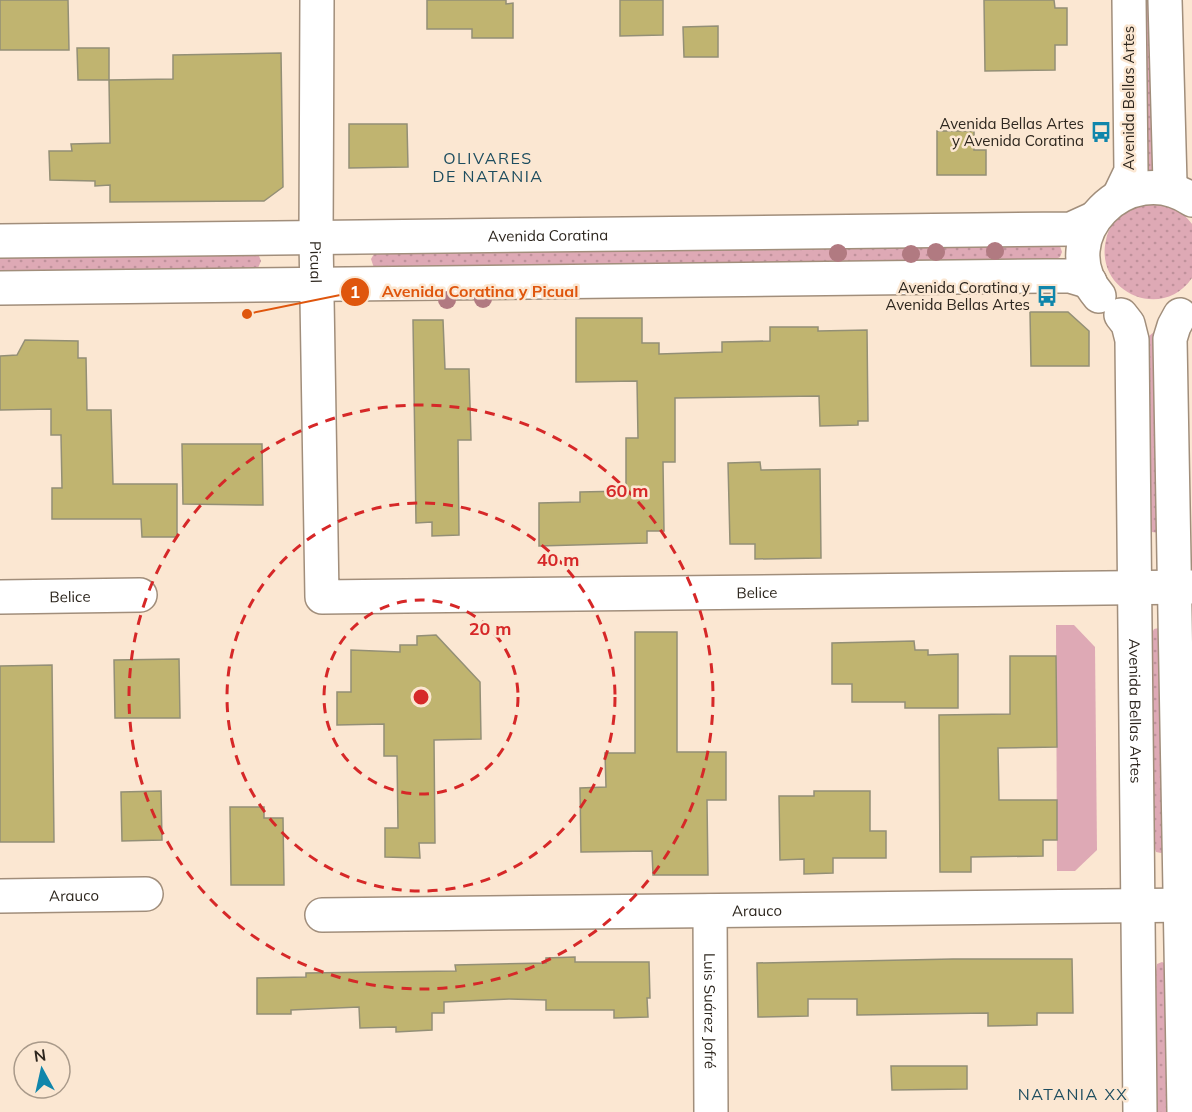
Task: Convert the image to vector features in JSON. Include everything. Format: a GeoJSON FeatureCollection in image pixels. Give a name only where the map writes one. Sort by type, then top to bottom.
{"type":"FeatureCollection","features":[{"type":"Feature","properties":{"kind":"street","name":"Picual"},"geometry":{"type":"LineString","coordinates":[[317,0],[316,238],[322,597]]}},
{"type":"Feature","properties":{"kind":"street","name":"Avenida Bellas Artes"},"geometry":{"type":"LineString","coordinates":[[1120,194],[1131,171],[1129,0]]}},
{"type":"Feature","properties":{"kind":"street"},"geometry":{"type":"LineString","coordinates":[[1165,0],[1170,183],[1183,195]]}},
{"type":"Feature","properties":{"kind":"street"},"geometry":{"type":"LineString","coordinates":[[1183,195],[1156,187],[1137,188],[1120,194],[1105,205],[1093,219],[1086,237],[1084,255],[1086,273],[1094,290],[1106,304],[1121,315],[1157,322],[1186,312]]}},
{"type":"Feature","properties":{"kind":"street","name":"Avenida Coratina"},"geometry":{"type":"LineString","coordinates":[[0,241],[1071,229],[1093,219]]}},
{"type":"Feature","properties":{"kind":"street"},"geometry":{"type":"LineString","coordinates":[[0,288],[1047,276],[1070,276],[1090,282]]}},
{"type":"Feature","properties":{"kind":"street"},"geometry":{"type":"LineString","coordinates":[[1184,1112],[1186,905],[1183,587],[1170,339],[1174,326],[1186,312]]}},
{"type":"Feature","properties":{"kind":"street","name":"Avenida Bellas Artes"},"geometry":{"type":"LineString","coordinates":[[1121,315],[1128,324],[1132,340],[1140,1112]]}},
{"type":"Feature","properties":{"kind":"street","name":"Belice"},"geometry":{"type":"LineString","coordinates":[[322,597],[1183,587]]}},
{"type":"Feature","properties":{"kind":"street","name":"Belice"},"geometry":{"type":"LineString","coordinates":[[0,597],[140,595]]}},
{"type":"Feature","properties":{"kind":"street","name":"Arauco"},"geometry":{"type":"LineString","coordinates":[[0,896],[146,894]]}},
{"type":"Feature","properties":{"kind":"street","name":"Arauco"},"geometry":{"type":"LineString","coordinates":[[322,915],[1186,905]]}},
{"type":"Feature","properties":{"kind":"street","name":"Luis Suárez Jofré"},"geometry":{"type":"LineString","coordinates":[[710,911],[711,1112]]}},
{"type":"Feature","properties":{"kind":"shaded area"},"geometry":{"type":"Polygon","coordinates":[[[1144,0],[1156,0],[1158,173],[1146,173],[1144,0]]]}},
{"type":"Feature","properties":{"kind":"shaded area"},"geometry":{"type":"Polygon","coordinates":[[[1144,204],[1177,210],[1192,224],[1192,278],[1179,291],[1164,298],[1148,299],[1133,295],[1120,286],[1110,274],[1105,258],[1106,240],[1113,223],[1123,213],[1144,204]]]}},
{"type":"Feature","properties":{"kind":"shaded area"},"geometry":{"type":"Polygon","coordinates":[[[1060,246],[1062,252],[1060,257],[1054,260],[374,268],[371,259],[379,252],[1060,246]]]}},
{"type":"Feature","properties":{"kind":"shaded area"},"geometry":{"type":"Polygon","coordinates":[[[255,254],[261,261],[255,270],[0,273],[0,257],[255,254]]]}},
{"type":"Feature","properties":{"kind":"shaded area"},"geometry":{"type":"Polygon","coordinates":[[[1154,332],[1158,333],[1159,533],[1152,532],[1151,528],[1149,336],[1154,332]]]}},
{"type":"Feature","properties":{"kind":"shaded area"},"geometry":{"type":"Polygon","coordinates":[[[1056,625],[1074,625],[1095,647],[1097,850],[1075,871],[1057,871],[1056,625]]]}},
{"type":"Feature","properties":{"kind":"shaded area"},"geometry":{"type":"Polygon","coordinates":[[[1159,628],[1164,851],[1161,853],[1156,852],[1154,846],[1152,633],[1154,629],[1159,628]]]}},
{"type":"Feature","properties":{"kind":"shaded area"},"geometry":{"type":"Polygon","coordinates":[[[1162,962],[1166,964],[1170,1112],[1157,1112],[1156,971],[1157,964],[1162,962]]]}},
{"type":"Feature","properties":{"kind":"building"},"geometry":{"type":"Polygon","coordinates":[[[0,0],[68,0],[69,50],[0,50],[0,0]]]}},
{"type":"Feature","properties":{"kind":"building"},"geometry":{"type":"Polygon","coordinates":[[[427,0],[506,0],[506,4],[513,3],[513,38],[472,38],[472,29],[427,29],[427,0]]]}},
{"type":"Feature","properties":{"kind":"building"},"geometry":{"type":"Polygon","coordinates":[[[620,0],[663,0],[663,35],[620,36],[620,0]]]}},
{"type":"Feature","properties":{"kind":"building"},"geometry":{"type":"Polygon","coordinates":[[[984,0],[1054,0],[1055,8],[1067,8],[1067,45],[1055,45],[1055,70],[985,71],[984,0]]]}},
{"type":"Feature","properties":{"kind":"building"},"geometry":{"type":"Polygon","coordinates":[[[718,26],[718,57],[684,57],[683,27],[718,26]]]}},
{"type":"Feature","properties":{"kind":"building"},"geometry":{"type":"Polygon","coordinates":[[[77,48],[109,48],[109,80],[78,80],[77,48]]]}},
{"type":"Feature","properties":{"kind":"building"},"geometry":{"type":"Polygon","coordinates":[[[281,53],[283,187],[264,201],[110,202],[110,185],[95,186],[95,181],[50,180],[49,151],[72,151],[71,144],[110,143],[109,80],[173,79],[173,55],[281,53]]]}},
{"type":"Feature","properties":{"kind":"building"},"geometry":{"type":"Polygon","coordinates":[[[349,124],[407,124],[408,167],[349,168],[349,124]]]}},
{"type":"Feature","properties":{"kind":"building"},"geometry":{"type":"Polygon","coordinates":[[[937,131],[974,131],[974,150],[986,150],[986,175],[937,175],[937,131]]]}},
{"type":"Feature","properties":{"kind":"building"},"geometry":{"type":"Polygon","coordinates":[[[1030,312],[1068,312],[1089,331],[1089,366],[1031,366],[1030,312]]]}},
{"type":"Feature","properties":{"kind":"building"},"geometry":{"type":"Polygon","coordinates":[[[576,318],[642,318],[642,343],[659,343],[659,354],[722,352],[722,342],[770,341],[770,327],[818,327],[818,331],[867,330],[868,421],[858,421],[858,425],[820,426],[819,396],[675,398],[675,462],[663,462],[664,531],[647,531],[647,543],[539,546],[539,503],[580,502],[580,492],[626,491],[626,438],[638,438],[637,381],[576,382],[576,318]]]}},
{"type":"Feature","properties":{"kind":"building"},"geometry":{"type":"Polygon","coordinates":[[[413,320],[443,320],[445,369],[469,369],[471,440],[458,440],[459,535],[432,536],[432,522],[416,523],[413,320]]]}},
{"type":"Feature","properties":{"kind":"building"},"geometry":{"type":"Polygon","coordinates":[[[25,340],[78,341],[78,358],[86,358],[87,410],[111,410],[113,484],[177,484],[177,537],[142,537],[141,519],[52,519],[52,488],[62,488],[61,435],[51,435],[51,409],[0,410],[0,356],[17,355],[25,340]]]}},
{"type":"Feature","properties":{"kind":"building"},"geometry":{"type":"Polygon","coordinates":[[[182,444],[262,444],[263,505],[183,504],[182,444]]]}},
{"type":"Feature","properties":{"kind":"building"},"geometry":{"type":"Polygon","coordinates":[[[760,462],[761,470],[820,469],[821,558],[755,559],[755,544],[730,544],[728,463],[760,462]]]}},
{"type":"Feature","properties":{"kind":"building"},"geometry":{"type":"Polygon","coordinates":[[[635,632],[677,632],[677,752],[726,752],[726,800],[707,800],[708,875],[653,875],[652,851],[581,852],[580,788],[606,787],[605,753],[635,753],[635,632]]]}},
{"type":"Feature","properties":{"kind":"building"},"geometry":{"type":"Polygon","coordinates":[[[436,635],[480,682],[481,739],[434,740],[435,843],[419,843],[420,858],[385,857],[385,828],[398,828],[397,756],[384,756],[384,724],[337,725],[337,692],[351,692],[351,650],[400,652],[400,645],[417,645],[417,636],[436,635]]]}},
{"type":"Feature","properties":{"kind":"building"},"geometry":{"type":"Polygon","coordinates":[[[914,641],[915,650],[928,650],[928,655],[958,654],[958,708],[905,708],[905,702],[852,702],[852,684],[832,684],[832,643],[914,641]]]}},
{"type":"Feature","properties":{"kind":"building"},"geometry":{"type":"Polygon","coordinates":[[[1010,656],[1056,656],[1057,747],[998,748],[999,800],[1057,800],[1057,840],[1043,840],[1043,856],[971,857],[971,872],[940,872],[939,715],[1010,714],[1010,656]]]}},
{"type":"Feature","properties":{"kind":"building"},"geometry":{"type":"Polygon","coordinates":[[[179,659],[180,718],[115,718],[114,660],[179,659]]]}},
{"type":"Feature","properties":{"kind":"building"},"geometry":{"type":"Polygon","coordinates":[[[52,665],[54,842],[0,842],[0,666],[52,665]]]}},
{"type":"Feature","properties":{"kind":"building"},"geometry":{"type":"Polygon","coordinates":[[[161,791],[162,840],[122,841],[121,792],[161,791]]]}},
{"type":"Feature","properties":{"kind":"building"},"geometry":{"type":"Polygon","coordinates":[[[814,791],[870,791],[870,831],[886,831],[886,858],[833,858],[833,873],[804,874],[804,859],[780,860],[779,796],[814,796],[814,791]]]}},
{"type":"Feature","properties":{"kind":"building"},"geometry":{"type":"Polygon","coordinates":[[[230,807],[264,807],[264,818],[283,818],[284,885],[231,885],[230,807]]]}},
{"type":"Feature","properties":{"kind":"building"},"geometry":{"type":"Polygon","coordinates":[[[575,957],[575,962],[649,962],[648,1017],[614,1018],[614,1010],[546,1010],[546,1000],[444,1002],[444,1013],[432,1013],[432,1030],[396,1032],[396,1027],[360,1028],[359,1007],[291,1010],[291,1014],[257,1014],[257,978],[306,977],[306,973],[456,971],[455,965],[546,963],[546,958],[575,957]]]}},
{"type":"Feature","properties":{"kind":"building"},"geometry":{"type":"Polygon","coordinates":[[[1072,959],[1073,1013],[1037,1013],[1037,1025],[988,1026],[988,1013],[857,1015],[857,999],[808,999],[808,1016],[758,1017],[757,963],[1072,959]]]}},
{"type":"Feature","properties":{"kind":"building"},"geometry":{"type":"Polygon","coordinates":[[[891,1066],[967,1066],[967,1089],[892,1090],[891,1066]]]}},
{"type":"Feature","properties":{"kind":"place","name":"Avenida Bellas Artes y Avenida Coratina"},"geometry":{"type":"Point","coordinates":[1101,132]}},
{"type":"Feature","properties":{"kind":"place","name":"Avenida Coratina y Avenida Bellas Artes"},"geometry":{"type":"Point","coordinates":[1047,296]}},
{"type":"Feature","properties":{"kind":"place","name":"Avenida Coratina y Picual"},"geometry":{"type":"Point","coordinates":[247,314]}},
{"type":"Feature","properties":{"kind":"district","name":"OLIVARES DE NATANIA"},"geometry":{"type":"Point","coordinates":[488,167]}},
{"type":"Feature","properties":{"kind":"district","name":"NATANIA XX"},"geometry":{"type":"Point","coordinates":[1073,1094]}}]}
